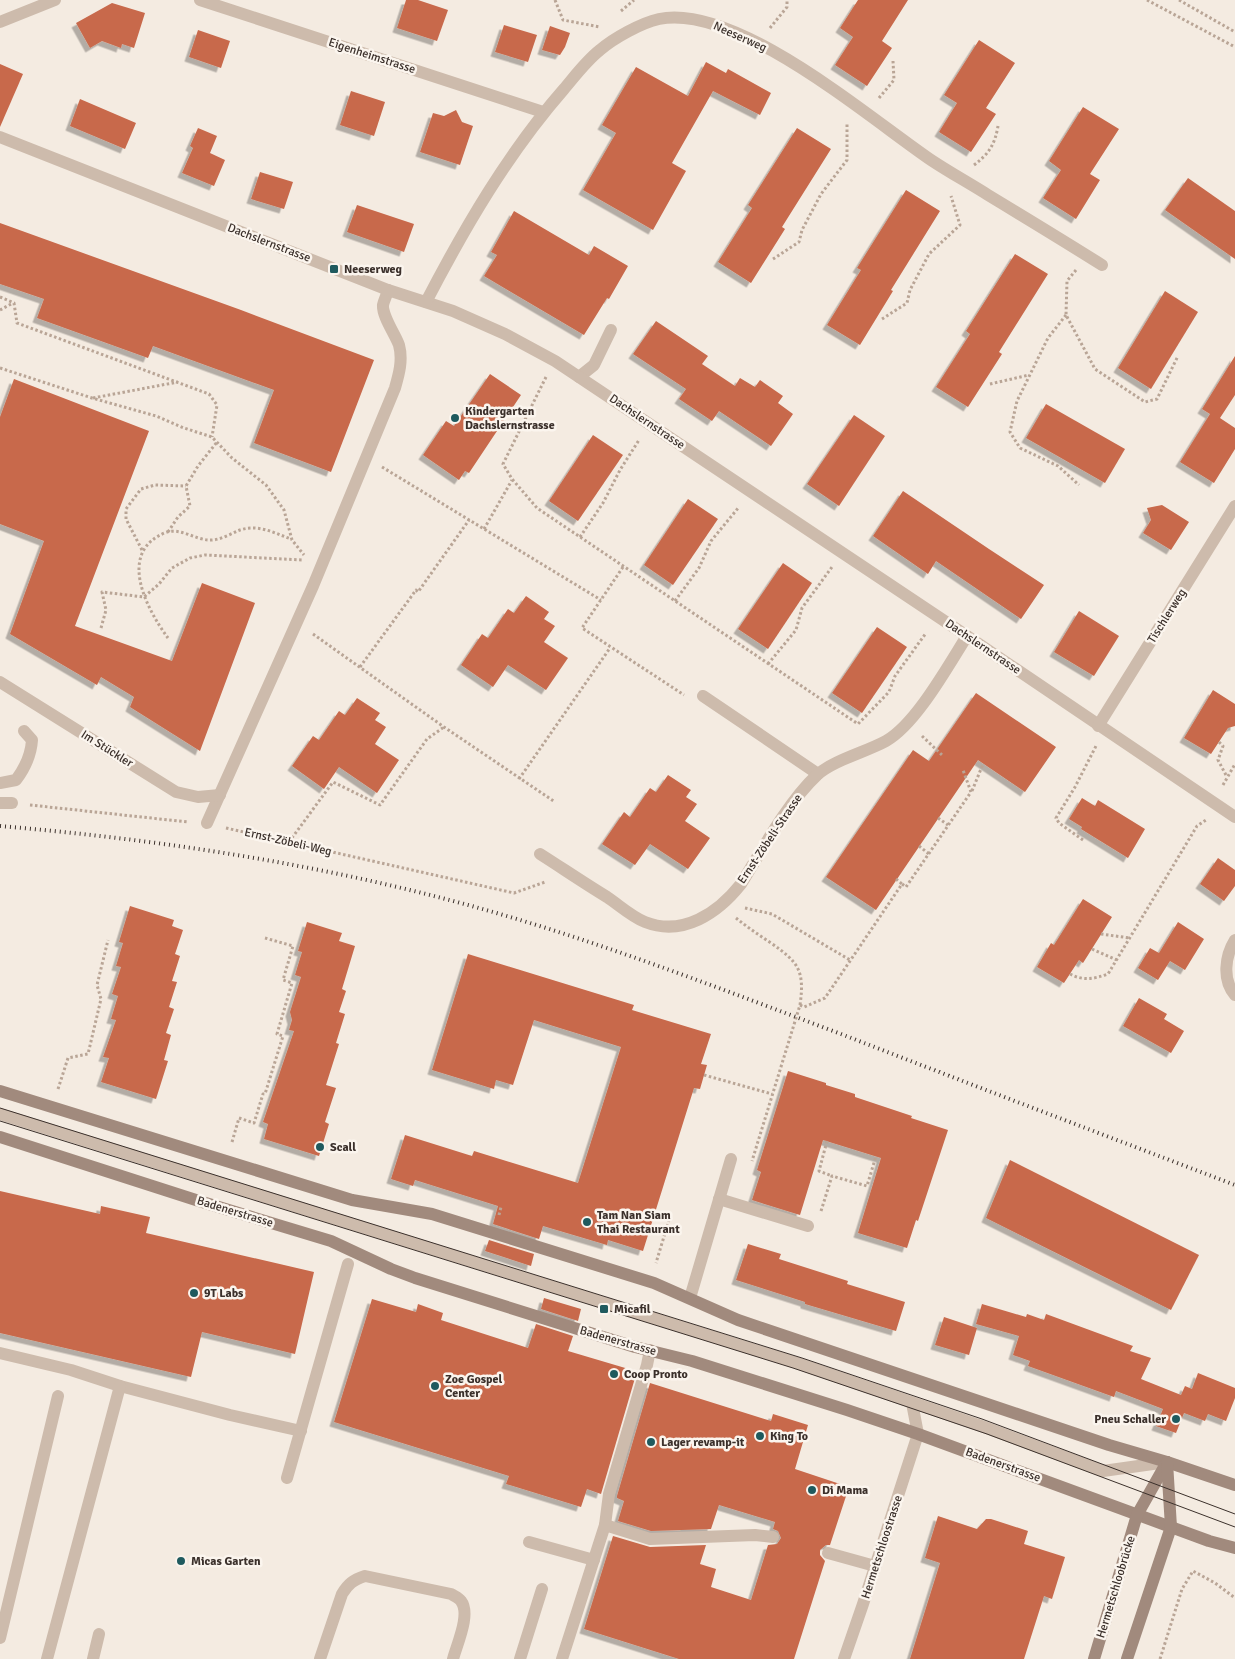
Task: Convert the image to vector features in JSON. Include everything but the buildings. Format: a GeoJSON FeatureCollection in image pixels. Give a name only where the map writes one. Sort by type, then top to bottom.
{"type":"FeatureCollection","features":[{"type":"Feature","properties":{"kind":"street"},"geometry":{"type":"LineString","coordinates":[[0,22],[56,0]]}},
{"type":"Feature","properties":{"kind":"street","name":"Eigenheimstrasse"},"geometry":{"type":"LineString","coordinates":[[200,0],[543,112]]}},
{"type":"Feature","properties":{"kind":"street","name":"Neeserweg"},"geometry":{"type":"LineString","coordinates":[[426,302],[473,216],[543,112],[600,50],[636,28],[659,20],[685,18],[704,21],[730,30],[791,61],[932,161],[1102,265]]}},
{"type":"Feature","properties":{"kind":"street","name":"Dachslernstrasse"},"geometry":{"type":"LineString","coordinates":[[0,137],[388,290],[454,311],[505,334],[555,361],[1235,817]]}},
{"type":"Feature","properties":{"kind":"street"},"geometry":{"type":"LineString","coordinates":[[207,824],[297,623],[396,388],[401,366],[399,347],[393,330],[384,315],[383,306],[388,290]]}},
{"type":"Feature","properties":{"kind":"street"},"geometry":{"type":"LineString","coordinates":[[579,377],[594,365],[611,330]]}},
{"type":"Feature","properties":{"kind":"street","name":"Tischlerweg"},"geometry":{"type":"LineString","coordinates":[[1098,726],[1235,506]]}},
{"type":"Feature","properties":{"kind":"street","name":"Ernst-Zöbeli-Strasse"},"geometry":{"type":"LineString","coordinates":[[540,854],[644,922],[673,927],[690,924],[708,916],[730,898],[796,797],[818,774],[855,754],[887,740],[913,718],[967,636]]}},
{"type":"Feature","properties":{"kind":"street","name":"Im Stückler"},"geometry":{"type":"LineString","coordinates":[[0,682],[176,792],[198,797],[220,795]]}},
{"type":"Feature","properties":{"kind":"street"},"geometry":{"type":"LineString","coordinates":[[704,696],[818,774]]}},
{"type":"Feature","properties":{"kind":"street"},"geometry":{"type":"LineString","coordinates":[[0,784],[16,780],[24,768],[31,752],[32,740],[24,731]]}},
{"type":"Feature","properties":{"kind":"street"},"geometry":{"type":"LineString","coordinates":[[1235,940],[1226,961],[1230,989],[1235,995]]}},
{"type":"Feature","properties":{"kind":"street"},"geometry":{"type":"LineString","coordinates":[[0,1091],[352,1200],[432,1214],[654,1283],[738,1320],[1109,1445],[1235,1485]]}},
{"type":"Feature","properties":{"kind":"street"},"geometry":{"type":"LineString","coordinates":[[0,1114],[797,1363],[984,1427],[1103,1471],[1167,1462]]}},
{"type":"Feature","properties":{"kind":"street","name":"Badenerstrasse"},"geometry":{"type":"LineString","coordinates":[[0,1137],[208,1204],[331,1241],[390,1269],[415,1278],[701,1364],[918,1434],[1171,1527],[1235,1548]]}},
{"type":"Feature","properties":{"kind":"street"},"geometry":{"type":"LineString","coordinates":[[690,1298],[731,1159]]}},
{"type":"Feature","properties":{"kind":"street"},"geometry":{"type":"LineString","coordinates":[[719,1199],[813,1223]]}},
{"type":"Feature","properties":{"kind":"street"},"geometry":{"type":"LineString","coordinates":[[287,1478],[348,1264]]}},
{"type":"Feature","properties":{"kind":"street"},"geometry":{"type":"LineString","coordinates":[[562,1659],[605,1525],[609,1494],[650,1350]]}},
{"type":"Feature","properties":{"kind":"street"},"geometry":{"type":"LineString","coordinates":[[0,1353],[71,1370],[120,1386],[230,1415],[301,1431]]}},
{"type":"Feature","properties":{"kind":"street"},"geometry":{"type":"LineString","coordinates":[[47,1659],[120,1386]]}},
{"type":"Feature","properties":{"kind":"street"},"geometry":{"type":"LineString","coordinates":[[0,1638],[58,1396]]}},
{"type":"Feature","properties":{"kind":"street"},"geometry":{"type":"LineString","coordinates":[[912,1403],[918,1434]]}},
{"type":"Feature","properties":{"kind":"street","name":"Hermetschloostrasse"},"geometry":{"type":"LineString","coordinates":[[844,1659],[918,1434]]}},
{"type":"Feature","properties":{"kind":"street"},"geometry":{"type":"LineString","coordinates":[[1127,1659],[1171,1527],[1167,1462]]}},
{"type":"Feature","properties":{"kind":"street","name":"Hermetschloobrücke"},"geometry":{"type":"LineString","coordinates":[[1094,1659],[1138,1515],[1167,1462]]}},
{"type":"Feature","properties":{"kind":"street"},"geometry":{"type":"LineString","coordinates":[[605,1525],[650,1539],[755,1535],[773,1537]]}},
{"type":"Feature","properties":{"kind":"street"},"geometry":{"type":"LineString","coordinates":[[530,1542],[594,1560]]}},
{"type":"Feature","properties":{"kind":"street"},"geometry":{"type":"LineString","coordinates":[[828,1554],[875,1566]]}},
{"type":"Feature","properties":{"kind":"street"},"geometry":{"type":"LineString","coordinates":[[320,1659],[342,1594],[354,1579],[365,1576],[451,1594],[461,1600],[465,1610],[464,1620],[453,1659]]}},
{"type":"Feature","properties":{"kind":"street"},"geometry":{"type":"LineString","coordinates":[[520,1659],[542,1589]]}},
{"type":"Feature","properties":{"kind":"street"},"geometry":{"type":"LineString","coordinates":[[93,1659],[99,1634]]}},
{"type":"Feature","properties":{"kind":"path"},"geometry":{"type":"LineString","coordinates":[[556,0],[563,20],[605,28]]}},
{"type":"Feature","properties":{"kind":"path"},"geometry":{"type":"LineString","coordinates":[[621,11],[634,0]]}},
{"type":"Feature","properties":{"kind":"path"},"geometry":{"type":"LineString","coordinates":[[756,44],[788,7],[787,0]]}},
{"type":"Feature","properties":{"kind":"path"},"geometry":{"type":"LineString","coordinates":[[1147,0],[1235,47]]}},
{"type":"Feature","properties":{"kind":"path"},"geometry":{"type":"LineString","coordinates":[[1158,6],[1161,0]]}},
{"type":"Feature","properties":{"kind":"path"},"geometry":{"type":"LineString","coordinates":[[1179,0],[1235,32]]}},
{"type":"Feature","properties":{"kind":"path"},"geometry":{"type":"LineString","coordinates":[[866,114],[894,80],[893,60]]}},
{"type":"Feature","properties":{"kind":"path"},"geometry":{"type":"LineString","coordinates":[[773,259],[799,242],[802,230],[821,194],[847,160],[846,127],[850,103]]}},
{"type":"Feature","properties":{"kind":"path"},"geometry":{"type":"LineString","coordinates":[[882,319],[907,303],[910,290],[929,254],[960,226],[951,195],[957,176],[982,159],[996,141],[998,126]]}},
{"type":"Feature","properties":{"kind":"path"},"geometry":{"type":"LineString","coordinates":[[1087,255],[1067,282],[1066,315],[1095,369],[1145,402],[1157,399],[1178,356]]}},
{"type":"Feature","properties":{"kind":"path"},"geometry":{"type":"LineString","coordinates":[[0,297],[14,303]]}},
{"type":"Feature","properties":{"kind":"path"},"geometry":{"type":"LineString","coordinates":[[0,310],[14,303]]}},
{"type":"Feature","properties":{"kind":"path"},"geometry":{"type":"LineString","coordinates":[[14,303],[17,323],[210,394],[217,405],[212,437]]}},
{"type":"Feature","properties":{"kind":"path"},"geometry":{"type":"LineString","coordinates":[[1066,315],[1048,338],[1017,401],[1010,432],[1020,448],[1058,466],[1079,485]]}},
{"type":"Feature","properties":{"kind":"path"},"geometry":{"type":"LineString","coordinates":[[0,368],[92,398],[156,416],[212,437],[232,458],[266,485],[284,510],[292,540],[309,560],[205,555],[190,558],[172,568],[159,584],[144,597],[102,592],[106,610],[101,628]]}},
{"type":"Feature","properties":{"kind":"path"},"geometry":{"type":"LineString","coordinates":[[990,384],[1030,374]]}},
{"type":"Feature","properties":{"kind":"path"},"geometry":{"type":"LineString","coordinates":[[546,377],[503,464],[512,480],[537,508],[858,724],[888,692],[894,676],[927,630]]}},
{"type":"Feature","properties":{"kind":"path"},"geometry":{"type":"LineString","coordinates":[[92,398],[178,382]]}},
{"type":"Feature","properties":{"kind":"path"},"geometry":{"type":"LineString","coordinates":[[580,537],[603,503],[620,470],[640,439]]}},
{"type":"Feature","properties":{"kind":"path"},"geometry":{"type":"LineString","coordinates":[[168,638],[156,622],[144,597],[140,583],[139,563],[142,550],[168,532],[178,517],[190,506],[186,486],[198,466],[217,442]]}},
{"type":"Feature","properties":{"kind":"path"},"geometry":{"type":"LineString","coordinates":[[366,458],[601,600]]}},
{"type":"Feature","properties":{"kind":"path"},"geometry":{"type":"LineString","coordinates":[[484,529],[512,480]]}},
{"type":"Feature","properties":{"kind":"path"},"geometry":{"type":"LineString","coordinates":[[142,550],[126,519],[126,508],[141,489],[155,485],[186,486]]}},
{"type":"Feature","properties":{"kind":"path"},"geometry":{"type":"LineString","coordinates":[[675,601],[700,568],[711,541],[740,505]]}},
{"type":"Feature","properties":{"kind":"path"},"geometry":{"type":"LineString","coordinates":[[360,668],[469,520]]}},
{"type":"Feature","properties":{"kind":"path"},"geometry":{"type":"LineString","coordinates":[[168,532],[181,533],[208,540],[222,538],[242,530],[264,528],[292,540]]}},
{"type":"Feature","properties":{"kind":"path"},"geometry":{"type":"LineString","coordinates":[[623,567],[582,628],[694,702],[704,696]]}},
{"type":"Feature","properties":{"kind":"path"},"geometry":{"type":"LineString","coordinates":[[768,664],[796,630],[802,608],[832,567]]}},
{"type":"Feature","properties":{"kind":"path"},"geometry":{"type":"LineString","coordinates":[[297,623],[444,727],[555,802]]}},
{"type":"Feature","properties":{"kind":"path"},"geometry":{"type":"LineString","coordinates":[[519,778],[610,648]]}},
{"type":"Feature","properties":{"kind":"path"},"geometry":{"type":"LineString","coordinates":[[289,842],[333,782],[380,805],[427,739],[444,727]]}},
{"type":"Feature","properties":{"kind":"path"},"geometry":{"type":"LineString","coordinates":[[918,732],[942,755]]}},
{"type":"Feature","properties":{"kind":"path"},"geometry":{"type":"LineString","coordinates":[[1219,742],[1223,746],[1218,760],[1227,777]]}},
{"type":"Feature","properties":{"kind":"path"},"geometry":{"type":"LineString","coordinates":[[1083,840],[1059,823],[1056,818],[1075,787],[1096,745]]}},
{"type":"Feature","properties":{"kind":"path"},"geometry":{"type":"LineString","coordinates":[[896,880],[906,887],[971,792],[983,764]]}},
{"type":"Feature","properties":{"kind":"path"},"geometry":{"type":"LineString","coordinates":[[1070,974],[1079,979],[1096,978],[1108,974],[1197,826],[1206,820],[1216,804],[1218,792],[1235,764]]}},
{"type":"Feature","properties":{"kind":"path"},"geometry":{"type":"LineString","coordinates":[[963,770],[971,792]]}},
{"type":"Feature","properties":{"kind":"path","name":"Ernst-Zöbeli-Weg"},"geometry":{"type":"LineString","coordinates":[[6,803],[207,824],[514,893],[570,873]]}},
{"type":"Feature","properties":{"kind":"path"},"geometry":{"type":"LineString","coordinates":[[938,818],[948,825]]}},
{"type":"Feature","properties":{"kind":"path"},"geometry":{"type":"LineString","coordinates":[[919,846],[929,854]]}},
{"type":"Feature","properties":{"kind":"path"},"geometry":{"type":"LineString","coordinates":[[800,1005],[804,1007],[824,998],[902,884]]}},
{"type":"Feature","properties":{"kind":"path"},"geometry":{"type":"LineString","coordinates":[[719,907],[792,958],[800,973],[802,989],[800,1005],[750,1168]]}},
{"type":"Feature","properties":{"kind":"path"},"geometry":{"type":"LineString","coordinates":[[742,907],[772,914],[850,960]]}},
{"type":"Feature","properties":{"kind":"path"},"geometry":{"type":"LineString","coordinates":[[1101,934],[1130,938]]}},
{"type":"Feature","properties":{"kind":"path"},"geometry":{"type":"LineString","coordinates":[[232,1143],[239,1118],[254,1122],[263,1094],[265,1094],[283,1036],[277,1034],[292,982],[283,980],[293,946],[264,938]]}},
{"type":"Feature","properties":{"kind":"path"},"geometry":{"type":"LineString","coordinates":[[58,1089],[68,1058],[88,1054],[101,999],[98,985],[108,940]]}},
{"type":"Feature","properties":{"kind":"path"},"geometry":{"type":"LineString","coordinates":[[1092,949],[1117,960]]}},
{"type":"Feature","properties":{"kind":"path"},"geometry":{"type":"LineString","coordinates":[[704,1075],[772,1094]]}},
{"type":"Feature","properties":{"kind":"path"},"geometry":{"type":"LineString","coordinates":[[818,1171],[827,1141]]}},
{"type":"Feature","properties":{"kind":"path"},"geometry":{"type":"LineString","coordinates":[[814,1170],[870,1187],[876,1156]]}},
{"type":"Feature","properties":{"kind":"path"},"geometry":{"type":"LineString","coordinates":[[813,1223],[832,1176]]}},
{"type":"Feature","properties":{"kind":"path"},"geometry":{"type":"LineString","coordinates":[[654,1216],[669,1220],[654,1269]]}},
{"type":"Feature","properties":{"kind":"path"},"geometry":{"type":"LineString","coordinates":[[1160,1659],[1182,1589],[1193,1571],[1215,1583],[1235,1598]]}},
{"type":"Feature","properties":{"kind":"tram line"},"geometry":{"type":"LineString","coordinates":[[0,1108],[802,1358],[982,1419],[1235,1514]]}},
{"type":"Feature","properties":{"kind":"tram line"},"geometry":{"type":"LineString","coordinates":[[0,1121],[793,1368],[987,1434],[1235,1527]]}},
{"type":"Feature","properties":{"kind":"railway"},"geometry":{"type":"LineString","coordinates":[[0,826],[184,847],[306,867],[426,894],[531,923],[709,984],[1235,1185]]}},
{"type":"Feature","properties":{"kind":"place","name":"Neeserweg"},"geometry":{"type":"Point","coordinates":[334,269]}},
{"type":"Feature","properties":{"kind":"place","name":"Kindergarten Dachslernstrasse"},"geometry":{"type":"Point","coordinates":[455,418]}},
{"type":"Feature","properties":{"kind":"place","name":"Scall"},"geometry":{"type":"Point","coordinates":[320,1147]}},
{"type":"Feature","properties":{"kind":"place","name":"Tam Nan Siam Thai Restaurant"},"geometry":{"type":"Point","coordinates":[587,1222]}},
{"type":"Feature","properties":{"kind":"place","name":"9T Labs"},"geometry":{"type":"Point","coordinates":[194,1293]}},
{"type":"Feature","properties":{"kind":"place","name":"Micafil"},"geometry":{"type":"Point","coordinates":[604,1309]}},
{"type":"Feature","properties":{"kind":"place","name":"Coop Pronto"},"geometry":{"type":"Point","coordinates":[614,1374]}},
{"type":"Feature","properties":{"kind":"place","name":"Zoe Gospel Center"},"geometry":{"type":"Point","coordinates":[435,1386]}},
{"type":"Feature","properties":{"kind":"place","name":"Pneu Schaller"},"geometry":{"type":"Point","coordinates":[1176,1419]}},
{"type":"Feature","properties":{"kind":"place","name":"King To"},"geometry":{"type":"Point","coordinates":[760,1436]}},
{"type":"Feature","properties":{"kind":"place","name":"Lager revamp-it"},"geometry":{"type":"Point","coordinates":[651,1442]}},
{"type":"Feature","properties":{"kind":"place","name":"Di Mama"},"geometry":{"type":"Point","coordinates":[812,1490]}},
{"type":"Feature","properties":{"kind":"place","name":"Micas Garten"},"geometry":{"type":"Point","coordinates":[181,1561]}}]}
